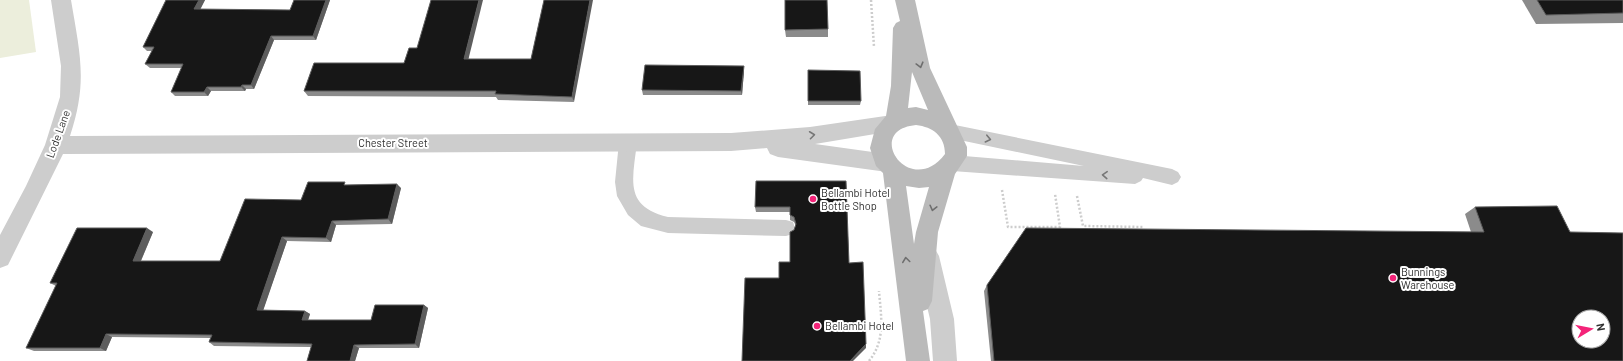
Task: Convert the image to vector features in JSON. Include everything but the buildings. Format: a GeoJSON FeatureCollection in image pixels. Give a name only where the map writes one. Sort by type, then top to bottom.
{"type":"FeatureCollection","features":[{"type":"Feature","properties":{"kind":"main road"},"geometry":{"type":"LineString","coordinates":[[894,122],[901,86],[905,0]]}},
{"type":"Feature","properties":{"kind":"main road"},"geometry":{"type":"LineString","coordinates":[[905,0],[920,68],[948,129],[955,139],[957,147],[956,156],[949,167],[927,232],[921,280],[918,358]]}},
{"type":"Feature","properties":{"kind":"main road"},"geometry":{"type":"LineString","coordinates":[[948,129],[927,117],[906,117],[894,122],[886,130],[881,147],[882,155],[890,166],[902,175],[914,179],[937,177],[949,167]]}},
{"type":"Feature","properties":{"kind":"main road"},"geometry":{"type":"LineString","coordinates":[[890,166],[918,358]]}},
{"type":"Feature","properties":{"kind":"street","name":"Lode Lane"},"geometry":{"type":"LineString","coordinates":[[0,258],[56,145],[68,109],[72,76],[70,51],[61,0]]}},
{"type":"Feature","properties":{"kind":"street"},"geometry":{"type":"LineString","coordinates":[[731,142],[810,136],[894,122]]}},
{"type":"Feature","properties":{"kind":"street","name":"Chester Street"},"geometry":{"type":"LineString","coordinates":[[56,145],[731,142]]}},
{"type":"Feature","properties":{"kind":"street"},"geometry":{"type":"LineString","coordinates":[[731,142],[890,166]]}},
{"type":"Feature","properties":{"kind":"street"},"geometry":{"type":"LineString","coordinates":[[925,251],[942,319],[945,361]]}},
{"type":"Feature","properties":{"kind":"lane"},"geometry":{"type":"LineString","coordinates":[[948,129],[1001,143],[1100,160],[1172,177],[1104,176],[997,165],[949,167]]}},
{"type":"Feature","properties":{"kind":"lane"},"geometry":{"type":"LineString","coordinates":[[628,142],[624,182],[626,196],[634,209],[648,220],[668,225],[786,228]]}},
{"type":"Feature","properties":{"kind":"path"},"geometry":{"type":"LineString","coordinates":[[1001,184],[1008,227],[1060,227],[1054,189]]}},
{"type":"Feature","properties":{"kind":"path"},"geometry":{"type":"LineString","coordinates":[[1072,190],[1077,195],[1083,226],[1143,227]]}},
{"type":"Feature","properties":{"kind":"path"},"geometry":{"type":"LineString","coordinates":[[869,361],[879,348],[881,337]]}},
{"type":"Feature","properties":{"kind":"green space"},"geometry":{"type":"Polygon","coordinates":[[[0,0],[29,0],[36,52],[0,58],[0,0]]]}},
{"type":"Feature","properties":{"kind":"place","name":"Bellambi Hotel Bottle Shop"},"geometry":{"type":"Point","coordinates":[813,199]}},
{"type":"Feature","properties":{"kind":"place","name":"Bunnings Warehouse"},"geometry":{"type":"Point","coordinates":[1393,278]}},
{"type":"Feature","properties":{"kind":"place","name":"Bellambi Hotel"},"geometry":{"type":"Point","coordinates":[817,326]}}]}
